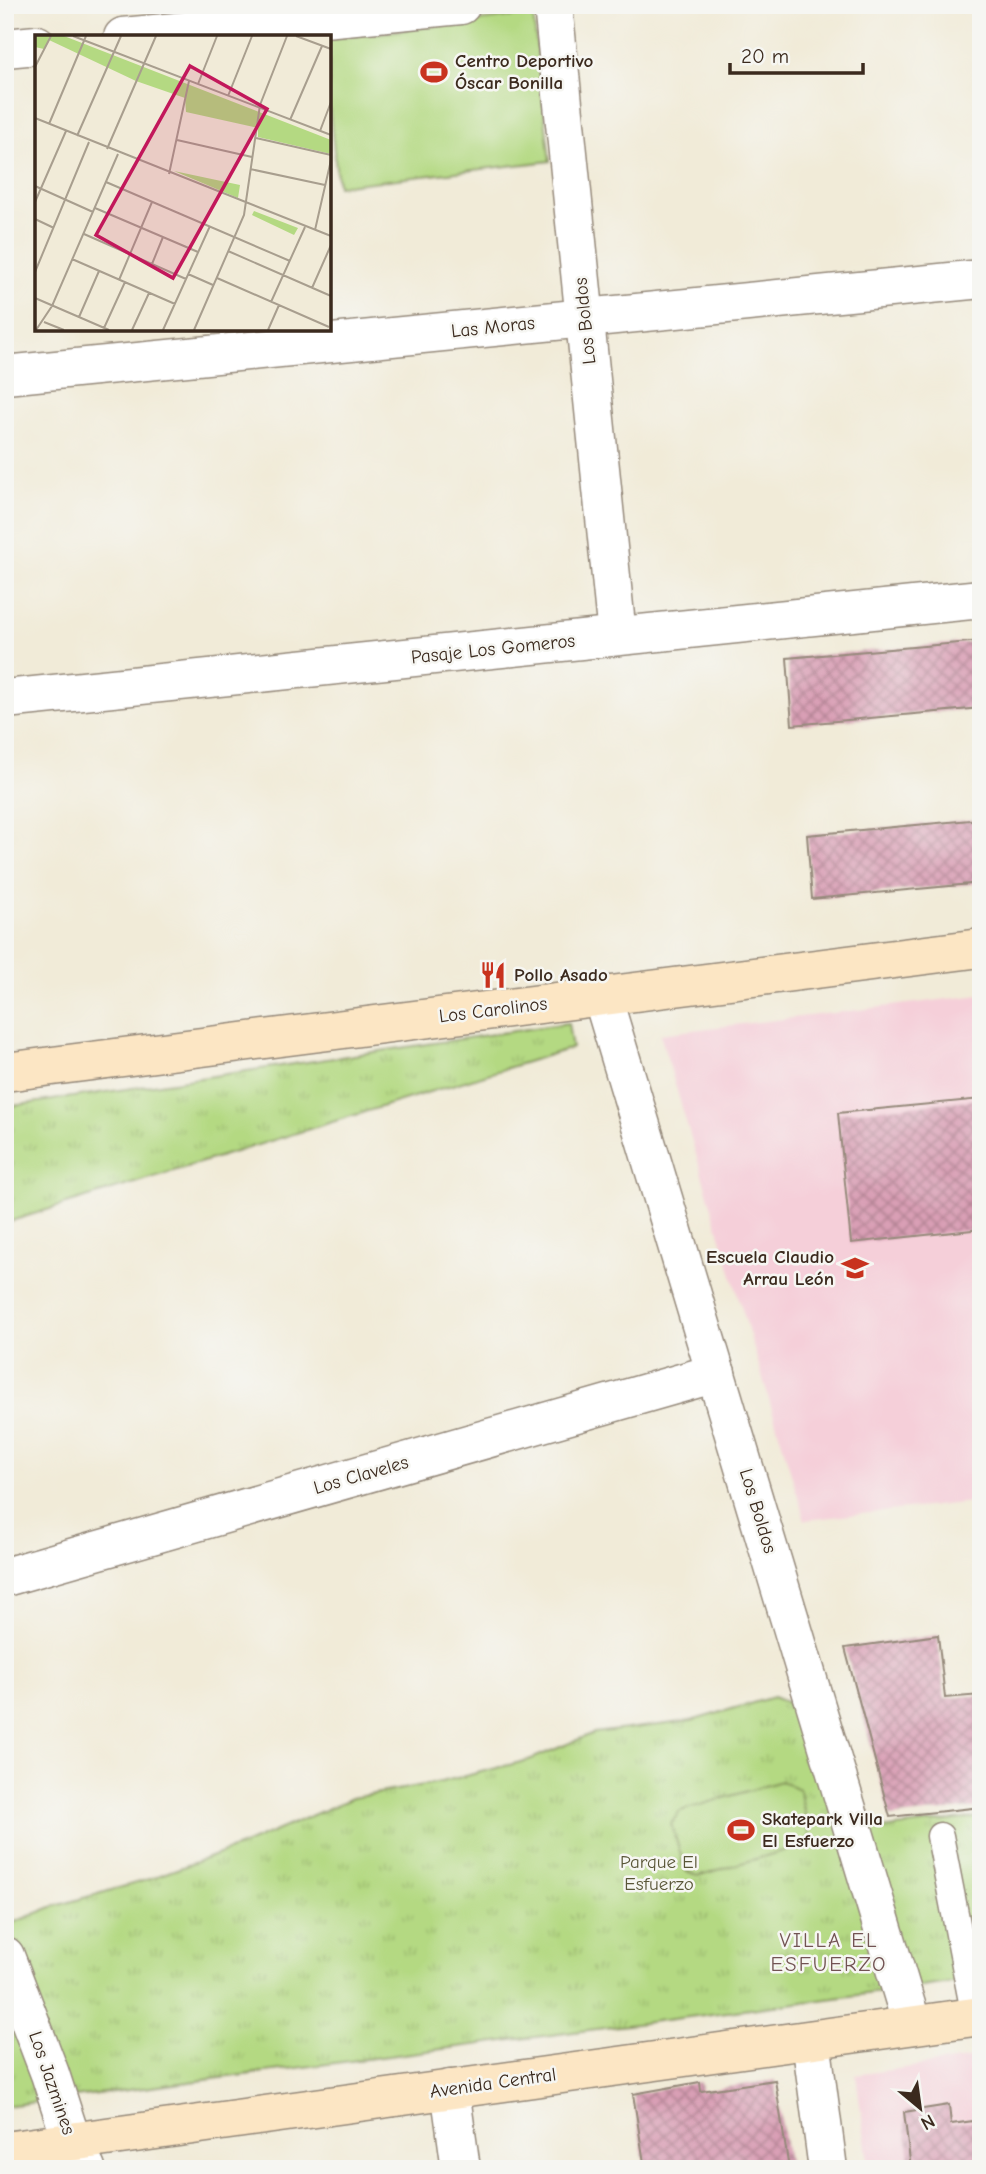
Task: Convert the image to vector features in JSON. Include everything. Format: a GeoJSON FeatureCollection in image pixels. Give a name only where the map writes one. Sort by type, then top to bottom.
{"type":"FeatureCollection","features":[{"type":"Feature","properties":{"kind":"main road","name":"Los Carolinos"},"geometry":{"type":"LineString","coordinates":[[5,1072],[981,948]]}},
{"type":"Feature","properties":{"kind":"main road","name":"Avenida Central"},"geometry":{"type":"LineString","coordinates":[[5,2151],[79,2155],[450,2089],[978,2016]]}},
{"type":"Feature","properties":{"kind":"street"},"geometry":{"type":"LineString","coordinates":[[164,35],[286,29],[461,5]]}},
{"type":"Feature","properties":{"kind":"street","name":"Los Boldos"},"geometry":{"type":"LineString","coordinates":[[553,5],[617,636]]}},
{"type":"Feature","properties":{"kind":"street"},"geometry":{"type":"LineString","coordinates":[[5,48],[35,45]]}},
{"type":"Feature","properties":{"kind":"street","name":"Las Moras"},"geometry":{"type":"LineString","coordinates":[[5,376],[316,337],[585,318],[981,279]]}},
{"type":"Feature","properties":{"kind":"street","name":"Pasaje Los Gomeros"},"geometry":{"type":"LineString","coordinates":[[5,699],[981,599]]}},
{"type":"Feature","properties":{"kind":"street","name":"Los Boldos"},"geometry":{"type":"LineString","coordinates":[[602,996],[912,2025]]}},
{"type":"Feature","properties":{"kind":"street","name":"Los Claveles"},"geometry":{"type":"LineString","coordinates":[[5,1577],[716,1373]]}},
{"type":"Feature","properties":{"kind":"street","name":"Los Jazmines"},"geometry":{"type":"LineString","coordinates":[[5,1956],[79,2155]]}},
{"type":"Feature","properties":{"kind":"street"},"geometry":{"type":"LineString","coordinates":[[811,2040],[828,2169]]}},
{"type":"Feature","properties":{"kind":"street"},"geometry":{"type":"LineString","coordinates":[[450,2089],[461,2169]]}},
{"type":"Feature","properties":{"kind":"lane"},"geometry":{"type":"LineString","coordinates":[[940,1836],[978,2016]]}},
{"type":"Feature","properties":{"kind":"shaded area","name":"Escuela Claudio Arrau León"},"geometry":{"type":"Polygon","coordinates":[[[981,995],[981,1501],[805,1520],[660,1034],[981,995]]]}},
{"type":"Feature","properties":{"kind":"shaded area"},"geometry":{"type":"Polygon","coordinates":[[[981,2057],[981,2169],[869,2169],[856,2075],[981,2057]]]}},
{"type":"Feature","properties":{"kind":"green space","name":"Centro Deportivo Óscar Bonilla"},"geometry":{"type":"Polygon","coordinates":[[[533,14],[550,161],[338,186],[331,124],[331,39],[533,14]]]}},
{"type":"Feature","properties":{"kind":"green space"},"geometry":{"type":"Polygon","coordinates":[[[568,1023],[572,1048],[5,1223],[5,1107],[568,1023]]]}},
{"type":"Feature","properties":{"kind":"green space","name":"Parque El Esfuerzo"},"geometry":{"type":"Polygon","coordinates":[[[773,1697],[819,1715],[855,1832],[981,1817],[981,1979],[5,2106],[5,1926],[52,1907],[143,1881],[241,1846],[352,1798],[441,1782],[529,1760],[594,1733],[691,1721],[773,1697]]]}},
{"type":"Feature","properties":{"kind":"green space","name":"Skatepark Villa El Esfuerzo"},"geometry":{"type":"Polygon","coordinates":[[[781,1781],[799,1789],[810,1836],[803,1845],[698,1876],[686,1871],[671,1824],[680,1811],[781,1781]]]}},
{"type":"Feature","properties":{"kind":"building"},"geometry":{"type":"Polygon","coordinates":[[[981,641],[981,708],[792,725],[787,658],[981,641]]]}},
{"type":"Feature","properties":{"kind":"building"},"geometry":{"type":"Polygon","coordinates":[[[981,819],[981,883],[812,899],[807,835],[981,819]]]}},
{"type":"Feature","properties":{"kind":"building"},"geometry":{"type":"Polygon","coordinates":[[[981,1099],[981,1229],[851,1243],[838,1113],[981,1099]]]}},
{"type":"Feature","properties":{"kind":"building"},"geometry":{"type":"Polygon","coordinates":[[[938,1635],[945,1698],[981,1695],[981,1807],[890,1817],[845,1648],[938,1635]]]}},
{"type":"Feature","properties":{"kind":"building"},"geometry":{"type":"Polygon","coordinates":[[[775,2080],[789,2169],[645,2169],[633,2094],[700,2082],[701,2091],[775,2080]]]}},
{"type":"Feature","properties":{"kind":"building"},"geometry":{"type":"Polygon","coordinates":[[[949,2105],[951,2124],[981,2120],[981,2169],[911,2169],[904,2112],[949,2105]]]}},
{"type":"Feature","properties":{"kind":"place","name":"Centro Deportivo Óscar Bonilla"},"geometry":{"type":"Point","coordinates":[434,72]}},
{"type":"Feature","properties":{"kind":"place","name":"Pollo Asado"},"geometry":{"type":"Point","coordinates":[493,975]}},
{"type":"Feature","properties":{"kind":"place","name":"Escuela Claudio Arrau León"},"geometry":{"type":"Point","coordinates":[855,1268]}},
{"type":"Feature","properties":{"kind":"place","name":"Skatepark Villa El Esfuerzo"},"geometry":{"type":"Point","coordinates":[741,1830]}},
{"type":"Feature","properties":{"kind":"district","name":"VILLA EL ESFUERZO"},"geometry":{"type":"Point","coordinates":[829,1952]}}]}
